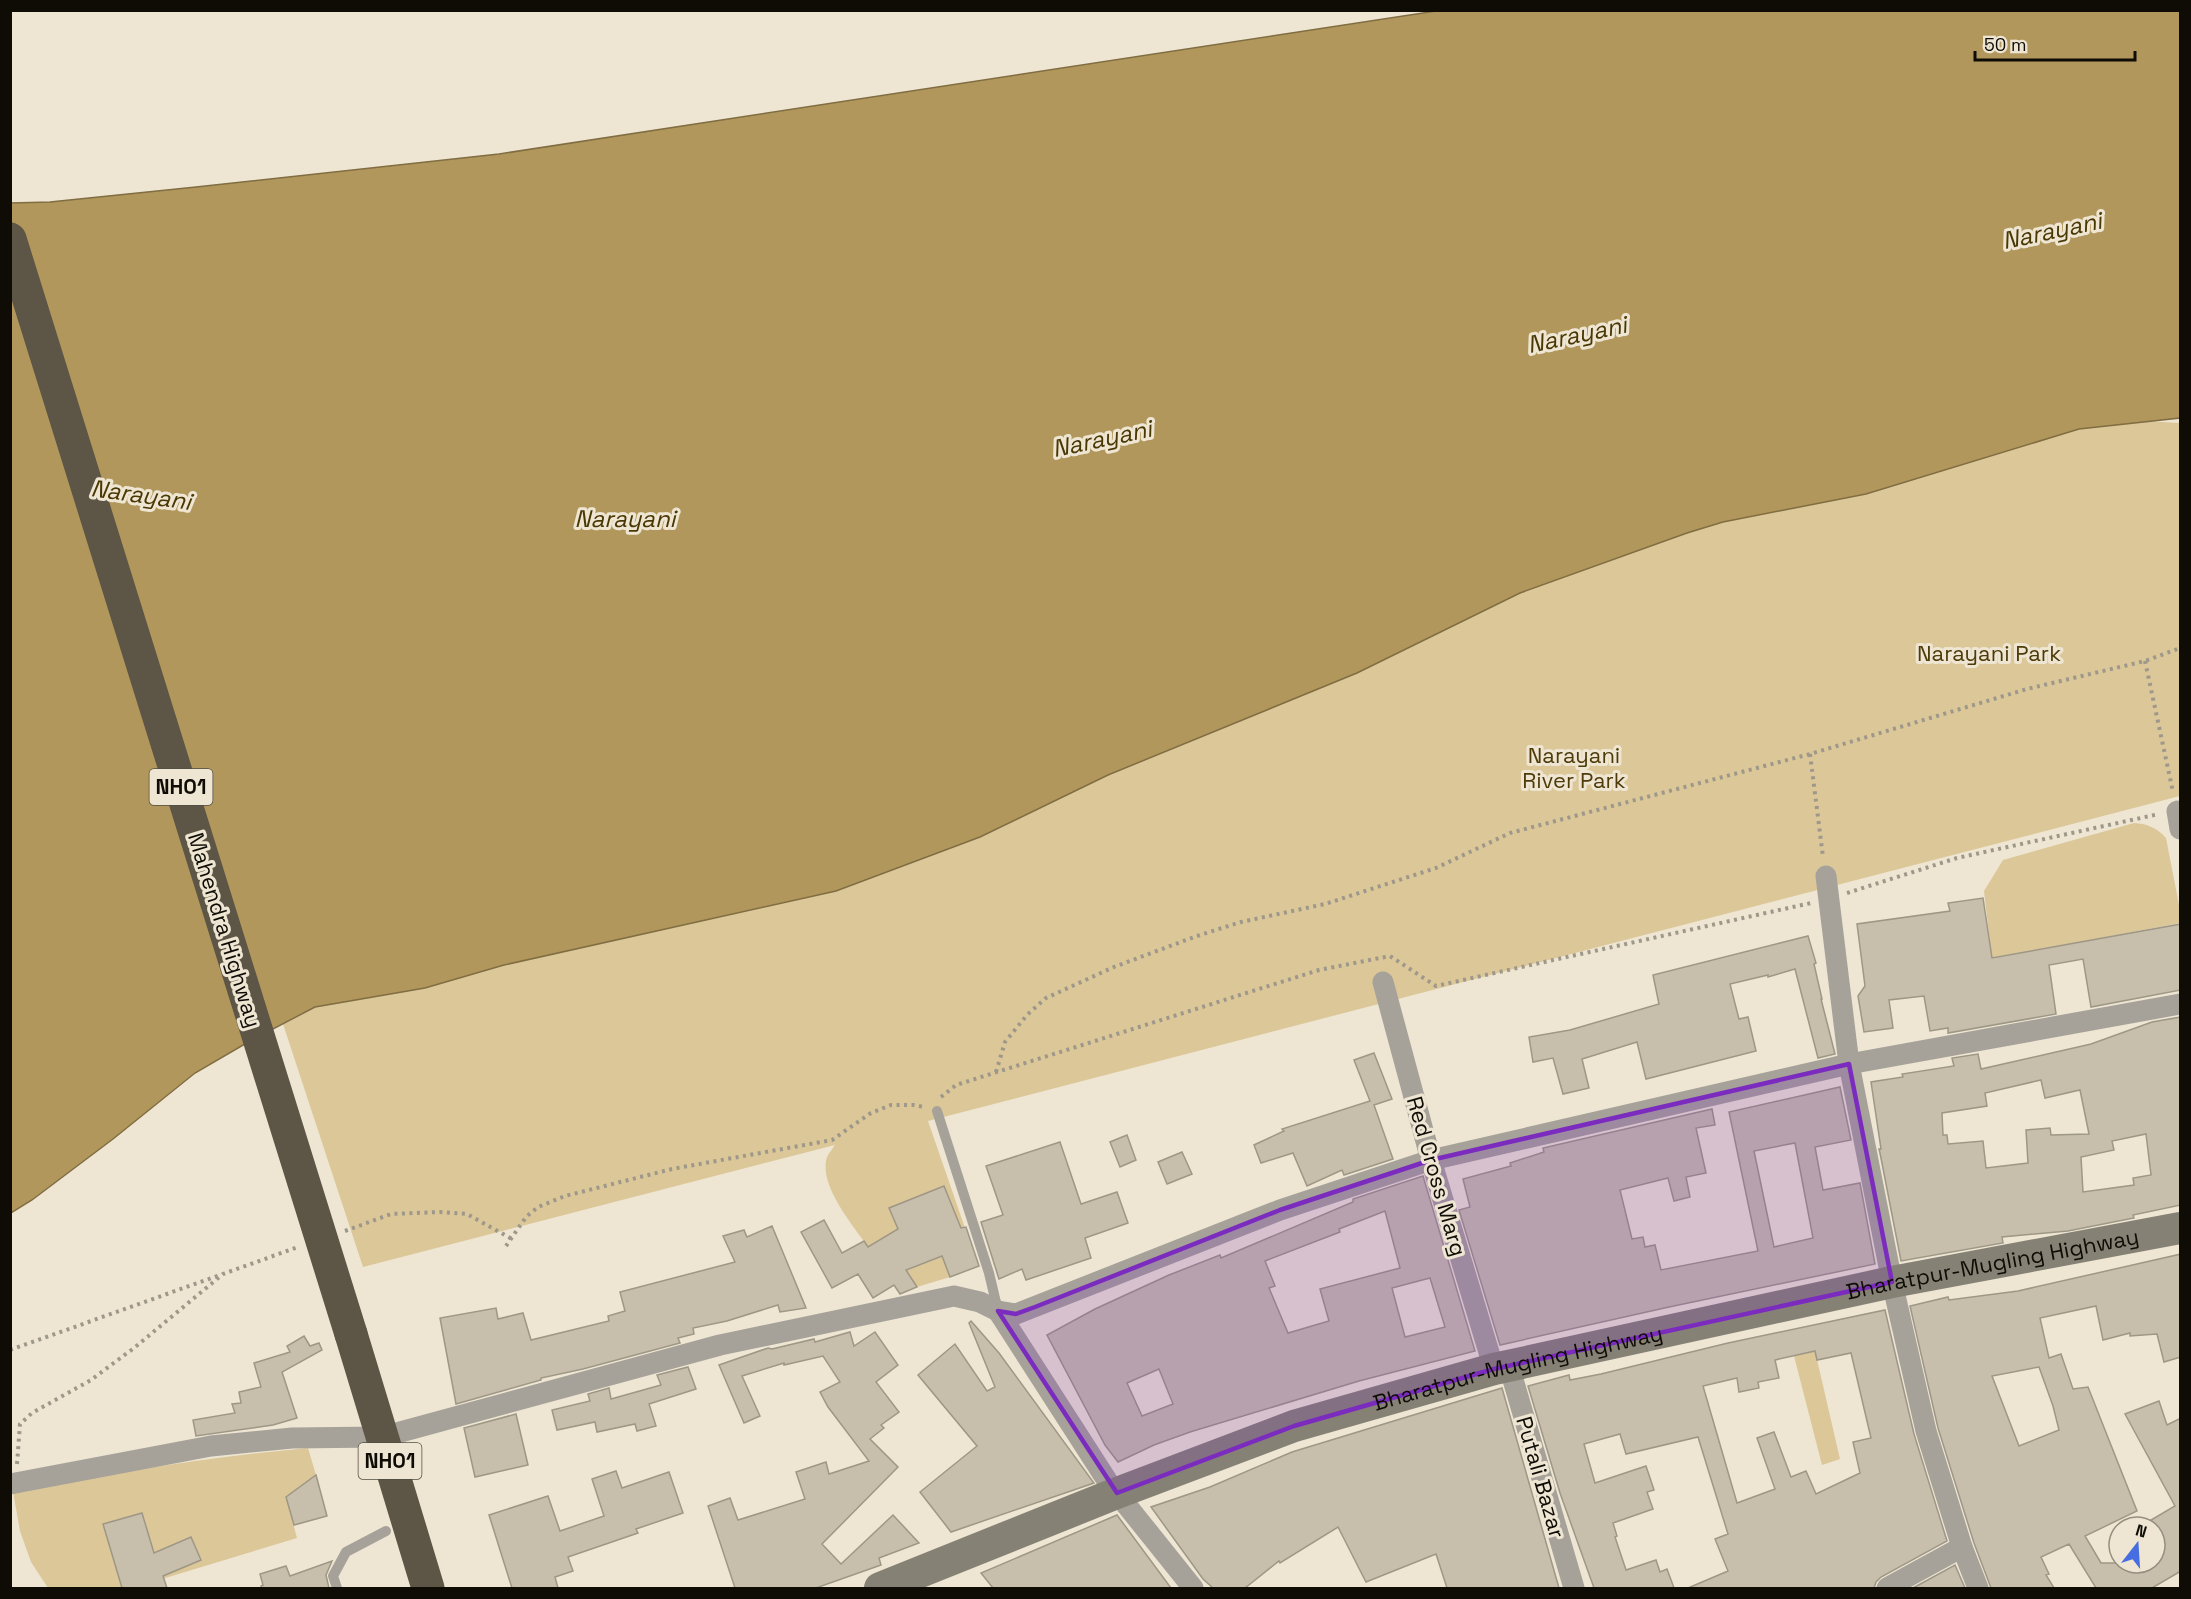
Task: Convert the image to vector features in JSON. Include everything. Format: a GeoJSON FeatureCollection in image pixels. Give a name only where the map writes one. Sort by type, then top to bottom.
{"type":"FeatureCollection","features":[{"type":"Feature","properties":{"kind":"highway","name":"Mahendra Highway"},"geometry":{"type":"LineString","coordinates":[[10,238],[428,1588]]}},
{"type":"Feature","properties":{"kind":"main road","name":"Bharatpur-Mugling Highway"},"geometry":{"type":"LineString","coordinates":[[894,1586],[1117,1493],[1294,1426],[1502,1367],[1892,1282],[2181,1228]]}},
{"type":"Feature","properties":{"kind":"street"},"geometry":{"type":"LineString","coordinates":[[1826,876],[1849,1064],[1892,1282],[1926,1431],[1962,1546],[1978,1588]]}},
{"type":"Feature","properties":{"kind":"street","name":"Red Cross Marg"},"geometry":{"type":"LineString","coordinates":[[1383,982],[1431,1160],[1502,1367]]}},
{"type":"Feature","properties":{"kind":"street"},"geometry":{"type":"LineString","coordinates":[[14,1483],[211,1446],[292,1438],[382,1437],[720,1345],[954,1296],[980,1302],[998,1311],[1016,1314],[1280,1210],[1431,1160],[1849,1064],[2181,1004]]}},
{"type":"Feature","properties":{"kind":"street"},"geometry":{"type":"LineString","coordinates":[[998,1311],[1117,1493],[1192,1588]]}},
{"type":"Feature","properties":{"kind":"street","name":"Putali Bazar"},"geometry":{"type":"LineString","coordinates":[[1502,1367],[1574,1588]]}},
{"type":"Feature","properties":{"kind":"street"},"geometry":{"type":"LineString","coordinates":[[1887,1588],[1962,1546]]}},
{"type":"Feature","properties":{"kind":"lane"},"geometry":{"type":"LineString","coordinates":[[937,1110],[989,1273],[998,1311]]}},
{"type":"Feature","properties":{"kind":"lane"},"geometry":{"type":"LineString","coordinates":[[337,1588],[333,1576],[346,1552],[386,1531]]}},
{"type":"Feature","properties":{"kind":"path"},"geometry":{"type":"LineString","coordinates":[[996,1073],[1005,1042],[1027,1015],[1046,998],[1114,967],[1241,922],[1325,904],[1436,868],[1510,833],[1810,754],[2027,689],[2145,661],[2181,648]]}},
{"type":"Feature","properties":{"kind":"path"},"geometry":{"type":"LineString","coordinates":[[506,1246],[526,1217],[538,1207],[565,1196],[672,1169],[832,1140],[871,1113],[891,1105],[913,1105],[937,1110],[938,1100],[956,1085],[1319,970],[1390,956],[1436,986],[1828,899],[1957,858],[2179,820],[2145,661]]}},
{"type":"Feature","properties":{"kind":"path"},"geometry":{"type":"LineString","coordinates":[[1810,754],[1826,876]]}},
{"type":"Feature","properties":{"kind":"path"},"geometry":{"type":"LineString","coordinates":[[335,1234],[391,1214],[440,1212],[467,1214],[512,1239]]}},
{"type":"Feature","properties":{"kind":"path"},"geometry":{"type":"LineString","coordinates":[[10,1350],[302,1246]]}},
{"type":"Feature","properties":{"kind":"path"},"geometry":{"type":"LineString","coordinates":[[14,1483],[20,1424],[32,1413],[100,1374],[223,1274]]}},
{"type":"Feature","properties":{"kind":"highlighted area"},"geometry":{"type":"Polygon","coordinates":[[[1849,1064],[1892,1282],[1494,1369],[1294,1426],[1117,1493],[998,1311],[1016,1314],[1280,1210],[1431,1160],[1849,1064]]]}},
{"type":"Feature","properties":{"kind":"green space","name":"Narayani River Park"},"geometry":{"type":"Polygon","coordinates":[[[2144,421],[2180,423],[2180,796],[928,1121],[965,1228],[912,1249],[919,1265],[942,1256],[950,1277],[917,1287],[884,1238],[868,1247],[838,1204],[828,1180],[826,1168],[827,1157],[835,1145],[363,1267],[283,1024],[315,1007],[425,988],[504,965],[836,891],[980,837],[1108,775],[1357,673],[1520,593],[1723,522],[1866,494],[2079,429],[2144,421]]]}},
{"type":"Feature","properties":{"kind":"green space"},"geometry":{"type":"Polygon","coordinates":[[[2134,823],[2152,827],[2166,838],[2180,910],[2180,923],[1989,959],[1990,942],[1984,891],[2003,860],[2134,823]]]}},
{"type":"Feature","properties":{"kind":"green space"},"geometry":{"type":"Polygon","coordinates":[[[1815,1351],[1840,1459],[1822,1465],[1794,1356],[1815,1351]]]}},
{"type":"Feature","properties":{"kind":"green space"},"geometry":{"type":"Polygon","coordinates":[[[308,1448],[316,1475],[286,1497],[297,1538],[162,1579],[103,1524],[122,1588],[48,1588],[31,1562],[20,1531],[13,1492],[160,1466],[308,1448]]]}},
{"type":"Feature","properties":{"kind":"water","name":"Narayani"},"geometry":{"type":"Polygon","coordinates":[[[1436,11],[2180,11],[2180,418],[2079,429],[1866,494],[1723,522],[1687,533],[1520,593],[1357,673],[1108,775],[980,837],[836,891],[504,965],[425,988],[315,1007],[195,1073],[113,1139],[32,1200],[11,1213],[11,203],[50,202],[499,154],[1436,11]]]}},
{"type":"Feature","properties":{"kind":"building"},"geometry":{"type":"Polygon","coordinates":[[[1983,898],[1992,958],[2181,924],[2181,990],[2091,1007],[2083,959],[2049,965],[2056,1014],[1948,1033],[1948,1028],[1930,1031],[1924,996],[1889,1000],[1893,1028],[1864,1032],[1858,996],[1865,986],[1857,924],[1950,911],[1948,903],[1983,898]]]}},
{"type":"Feature","properties":{"kind":"building"},"geometry":{"type":"Polygon","coordinates":[[[1808,936],[1835,1054],[1818,1058],[1795,969],[1730,984],[1739,1019],[1748,1017],[1756,1051],[1646,1079],[1637,1042],[1582,1059],[1589,1088],[1563,1094],[1553,1058],[1533,1062],[1529,1037],[1570,1030],[1659,1004],[1653,975],[1808,936]]]}},
{"type":"Feature","properties":{"kind":"building"},"geometry":{"type":"Polygon","coordinates":[[[2181,1017],[2181,1205],[2133,1215],[2134,1218],[2068,1231],[2002,1237],[2003,1243],[1901,1261],[1879,1149],[1881,1149],[1871,1082],[1903,1077],[1902,1074],[1954,1066],[1952,1058],[1978,1054],[1981,1069],[2091,1044],[2152,1022],[2181,1017]],[[2041,1080],[1985,1093],[1987,1106],[1942,1113],[1943,1135],[1947,1135],[1948,1144],[1983,1141],[1986,1168],[2028,1163],[2026,1130],[2050,1128],[2051,1135],[2089,1134],[2080,1090],[2045,1098],[2041,1080]],[[2146,1134],[2112,1141],[2114,1150],[2081,1157],[2083,1192],[2134,1185],[2133,1178],[2151,1175],[2146,1134]]]}},
{"type":"Feature","properties":{"kind":"building"},"geometry":{"type":"Polygon","coordinates":[[[1374,1053],[1392,1099],[1374,1105],[1393,1159],[1344,1175],[1342,1170],[1307,1186],[1293,1153],[1261,1163],[1254,1145],[1284,1131],[1282,1129],[1370,1101],[1354,1060],[1374,1053]]]}},
{"type":"Feature","properties":{"kind":"building"},"geometry":{"type":"Polygon","coordinates":[[[1840,1087],[1851,1140],[1815,1147],[1823,1190],[1860,1183],[1875,1264],[1500,1345],[1459,1210],[1470,1207],[1463,1179],[1511,1166],[1510,1163],[1544,1152],[1543,1148],[1712,1109],[1715,1125],[1696,1128],[1706,1173],[1686,1177],[1690,1197],[1674,1201],[1668,1178],[1620,1190],[1632,1239],[1643,1237],[1645,1247],[1655,1245],[1661,1270],[1758,1251],[1729,1112],[1840,1087]],[[1795,1143],[1754,1151],[1774,1247],[1813,1238],[1795,1143]]]}},
{"type":"Feature","properties":{"kind":"building"},"geometry":{"type":"Polygon","coordinates":[[[1127,1135],[1136,1160],[1120,1167],[1110,1142],[1127,1135]]]}},
{"type":"Feature","properties":{"kind":"building"},"geometry":{"type":"Polygon","coordinates":[[[1060,1142],[1081,1204],[1117,1192],[1128,1223],[1085,1238],[1091,1258],[1026,1280],[1022,1269],[999,1279],[981,1222],[1003,1215],[986,1166],[1060,1142]]]}},
{"type":"Feature","properties":{"kind":"building"},"geometry":{"type":"Polygon","coordinates":[[[1182,1152],[1192,1174],[1167,1184],[1158,1162],[1182,1152]]]}},
{"type":"Feature","properties":{"kind":"building"},"geometry":{"type":"Polygon","coordinates":[[[1423,1176],[1475,1351],[1359,1381],[1190,1432],[1154,1445],[1118,1462],[1105,1445],[1047,1335],[1095,1309],[1169,1275],[1220,1255],[1221,1258],[1353,1202],[1353,1199],[1423,1176]],[[1385,1211],[1339,1229],[1340,1232],[1265,1261],[1275,1286],[1269,1288],[1288,1333],[1329,1321],[1320,1289],[1400,1268],[1385,1211]],[[1430,1278],[1392,1288],[1405,1337],[1445,1327],[1430,1278]],[[1159,1369],[1127,1383],[1142,1416],[1173,1404],[1159,1369]]]}},
{"type":"Feature","properties":{"kind":"building"},"geometry":{"type":"Polygon","coordinates":[[[944,1186],[961,1228],[966,1227],[979,1266],[950,1277],[942,1256],[906,1270],[917,1287],[900,1294],[894,1285],[873,1298],[858,1274],[832,1288],[801,1232],[824,1220],[842,1253],[864,1241],[868,1247],[898,1229],[889,1208],[944,1186]]]}},
{"type":"Feature","properties":{"kind":"building"},"geometry":{"type":"Polygon","coordinates":[[[772,1226],[806,1308],[780,1312],[778,1305],[727,1321],[693,1328],[694,1334],[678,1338],[680,1343],[541,1378],[541,1380],[456,1404],[440,1318],[496,1308],[498,1319],[523,1313],[531,1340],[609,1321],[608,1316],[625,1311],[620,1292],[735,1262],[723,1236],[744,1230],[747,1237],[772,1226]]]}},
{"type":"Feature","properties":{"kind":"building"},"geometry":{"type":"Polygon","coordinates":[[[2181,1254],[2181,1357],[2164,1362],[2157,1334],[2130,1336],[2130,1333],[2103,1340],[2096,1306],[2040,1318],[2049,1358],[2061,1354],[2073,1389],[2088,1387],[2137,1511],[2129,1515],[2107,1515],[2107,1525],[2085,1536],[2101,1563],[2107,1563],[2107,1575],[2167,1575],[2167,1515],[2160,1515],[2175,1506],[2125,1414],[2159,1401],[2167,1425],[2181,1418],[2181,1571],[2152,1588],[2096,1588],[2069,1544],[2041,1557],[2049,1574],[2046,1575],[2054,1588],[1991,1588],[1974,1543],[1938,1428],[1910,1306],[1948,1297],[1949,1300],[2018,1291],[2181,1254]],[[2039,1367],[1992,1376],[2019,1446],[2059,1430],[2039,1367]]]}},
{"type":"Feature","properties":{"kind":"building"},"geometry":{"type":"Polygon","coordinates":[[[1885,1310],[1914,1434],[1947,1541],[1881,1577],[1874,1588],[1688,1588],[1728,1571],[1715,1539],[1728,1534],[1698,1437],[1626,1454],[1620,1434],[1584,1444],[1595,1483],[1646,1466],[1654,1490],[1647,1492],[1653,1509],[1613,1523],[1617,1536],[1615,1537],[1626,1570],[1656,1560],[1660,1572],[1667,1569],[1674,1588],[1594,1588],[1560,1493],[1528,1386],[1569,1375],[1570,1380],[1601,1374],[1728,1343],[1885,1310]],[[1815,1351],[1775,1360],[1779,1378],[1758,1382],[1759,1388],[1739,1392],[1737,1378],[1703,1386],[1737,1503],[1775,1489],[1757,1438],[1774,1432],[1791,1477],[1806,1471],[1816,1494],[1860,1473],[1853,1442],[1871,1438],[1851,1353],[1817,1360],[1815,1351]]]}},
{"type":"Feature","properties":{"kind":"building"},"geometry":{"type":"Polygon","coordinates":[[[971,1321],[999,1353],[1094,1483],[951,1532],[920,1492],[977,1446],[918,1375],[955,1344],[987,1391],[995,1387],[969,1323],[971,1321]]]}},
{"type":"Feature","properties":{"kind":"building"},"geometry":{"type":"Polygon","coordinates":[[[850,1332],[854,1346],[875,1332],[898,1365],[876,1382],[899,1412],[881,1425],[884,1428],[870,1439],[898,1467],[822,1544],[841,1564],[893,1515],[919,1543],[879,1558],[881,1565],[816,1588],[735,1588],[708,1506],[730,1498],[738,1520],[805,1499],[796,1472],[826,1462],[829,1474],[869,1461],[828,1407],[820,1392],[840,1382],[823,1356],[784,1365],[784,1363],[742,1376],[760,1416],[744,1423],[719,1365],[768,1348],[814,1339],[815,1342],[850,1332]]]}},
{"type":"Feature","properties":{"kind":"building"},"geometry":{"type":"Polygon","coordinates":[[[304,1336],[310,1346],[319,1343],[322,1350],[282,1372],[297,1418],[273,1425],[196,1436],[193,1420],[235,1413],[232,1404],[241,1403],[239,1392],[261,1387],[254,1363],[290,1352],[287,1346],[304,1336]]]}},
{"type":"Feature","properties":{"kind":"building"},"geometry":{"type":"Polygon","coordinates":[[[688,1367],[696,1389],[649,1404],[656,1426],[637,1431],[635,1424],[597,1432],[595,1422],[557,1430],[552,1410],[590,1401],[588,1394],[609,1388],[611,1399],[661,1385],[657,1375],[688,1367]]]}},
{"type":"Feature","properties":{"kind":"building"},"geometry":{"type":"Polygon","coordinates":[[[1502,1388],[1559,1588],[1447,1588],[1436,1554],[1366,1582],[1338,1527],[1280,1563],[1279,1561],[1245,1588],[1213,1588],[1203,1579],[1151,1507],[1210,1487],[1292,1452],[1502,1388]]]}},
{"type":"Feature","properties":{"kind":"building"},"geometry":{"type":"Polygon","coordinates":[[[516,1414],[528,1465],[475,1477],[464,1428],[516,1414]]]}},
{"type":"Feature","properties":{"kind":"building"},"geometry":{"type":"Polygon","coordinates":[[[616,1471],[622,1488],[669,1472],[683,1513],[636,1529],[638,1533],[568,1557],[573,1571],[555,1577],[558,1588],[512,1588],[489,1515],[548,1496],[560,1531],[604,1516],[592,1479],[616,1471]]]}},
{"type":"Feature","properties":{"kind":"building"},"geometry":{"type":"Polygon","coordinates":[[[316,1475],[327,1516],[294,1525],[286,1497],[316,1475]]]}},
{"type":"Feature","properties":{"kind":"building"},"geometry":{"type":"Polygon","coordinates":[[[142,1513],[154,1553],[191,1537],[201,1560],[163,1576],[167,1588],[122,1588],[103,1524],[142,1513]]]}},
{"type":"Feature","properties":{"kind":"building"},"geometry":{"type":"Polygon","coordinates":[[[1117,1515],[1171,1588],[993,1588],[981,1573],[1117,1515]]]}},
{"type":"Feature","properties":{"kind":"building"},"geometry":{"type":"Polygon","coordinates":[[[332,1561],[326,1575],[329,1588],[262,1588],[261,1586],[263,1585],[260,1574],[286,1566],[290,1576],[332,1561]]]}},
{"type":"Feature","properties":{"kind":"building"},"geometry":{"type":"Polygon","coordinates":[[[1955,1565],[1965,1588],[1913,1588],[1955,1565]]]}},
{"type":"Feature","properties":{"kind":"park label","name":"Narayani Park"},"geometry":{"type":"Point","coordinates":[1989,653]}}]}
